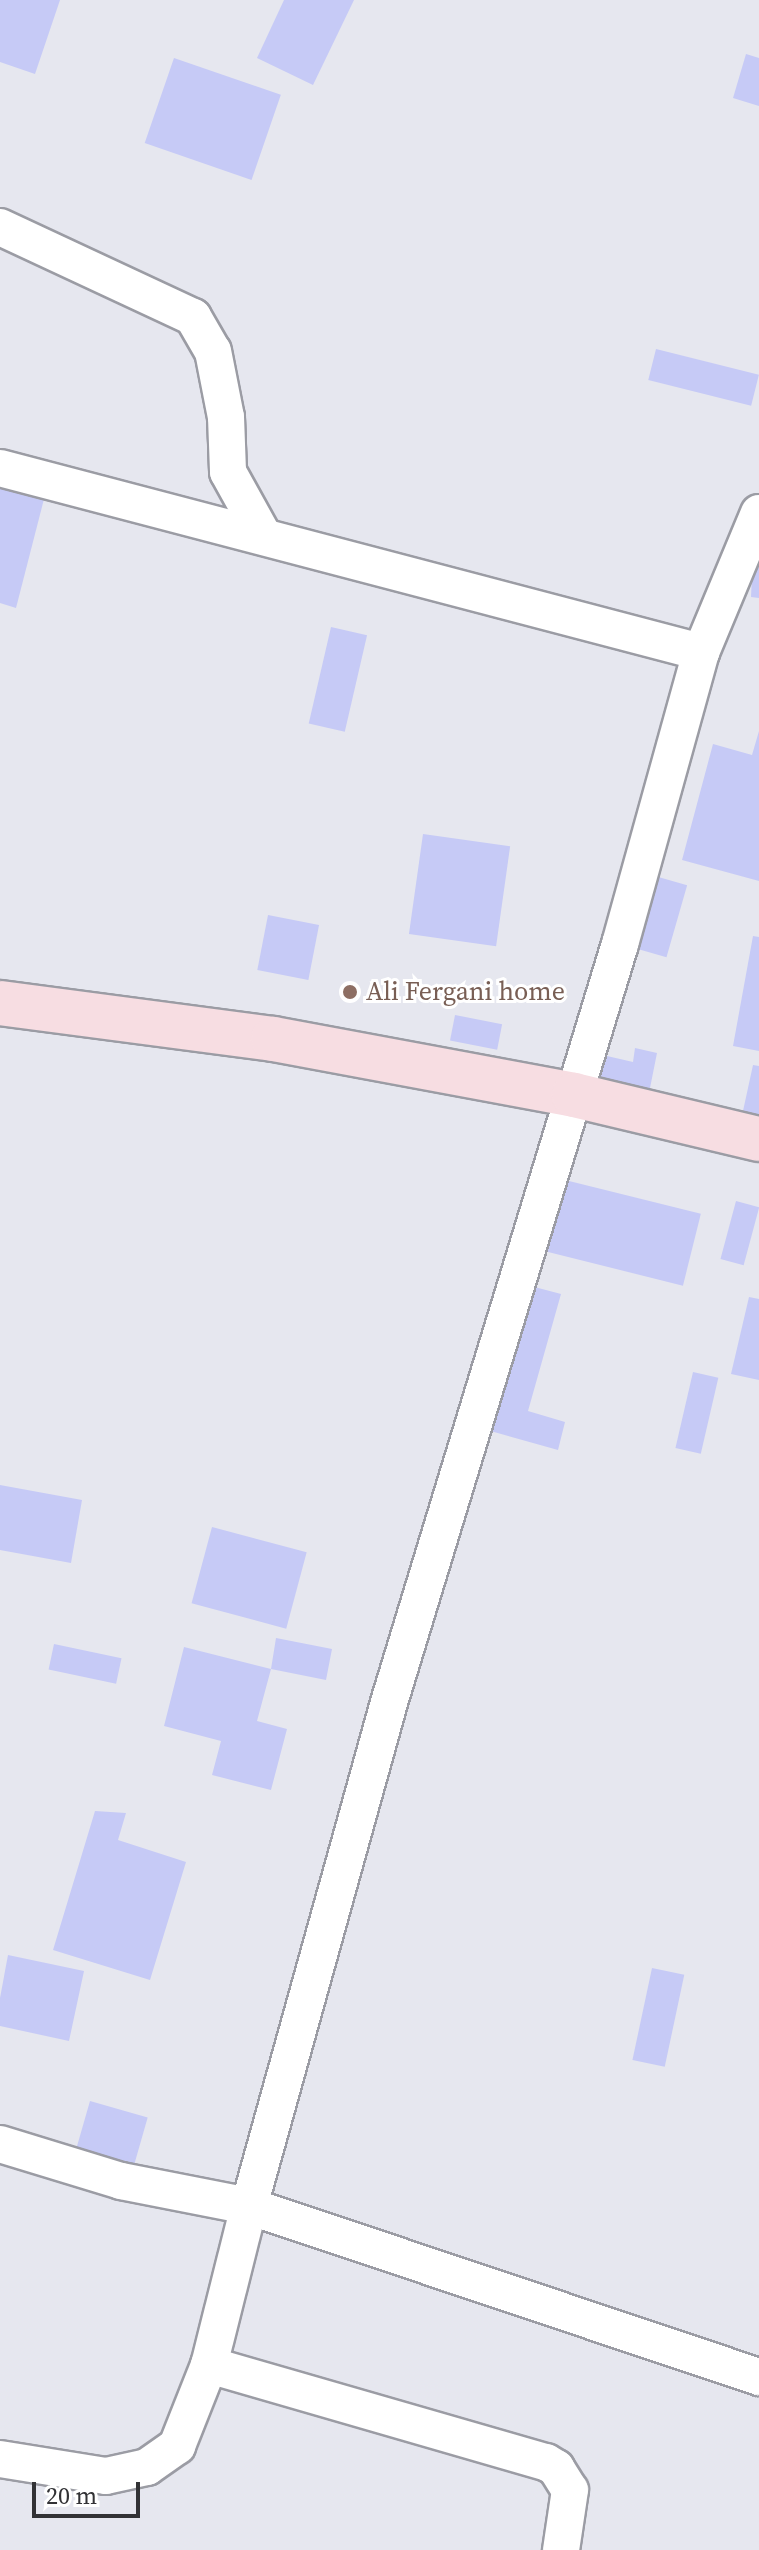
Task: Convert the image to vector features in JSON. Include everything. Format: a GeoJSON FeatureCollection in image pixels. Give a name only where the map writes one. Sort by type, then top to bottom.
{"type":"FeatureCollection","features":[{"type":"Feature","properties":{"kind":"street"},"geometry":{"type":"LineString","coordinates":[[0,227],[193,317],[213,351],[226,417],[228,472],[264,537]]}},
{"type":"Feature","properties":{"kind":"street"},"geometry":{"type":"LineString","coordinates":[[0,468],[701,652]]}},
{"type":"Feature","properties":{"kind":"street"},"geometry":{"type":"LineString","coordinates":[[0,2459],[106,2476],[147,2467],[177,2446],[209,2365],[249,2206],[390,1699],[574,1095],[701,652],[759,513]]}},
{"type":"Feature","properties":{"kind":"street"},"geometry":{"type":"LineString","coordinates":[[0,1003],[273,1039],[574,1095],[759,1139]]}},
{"type":"Feature","properties":{"kind":"street"},"geometry":{"type":"LineString","coordinates":[[0,2144],[121,2181],[249,2206],[759,2377]]}},
{"type":"Feature","properties":{"kind":"street"},"geometry":{"type":"LineString","coordinates":[[209,2365],[546,2462],[556,2468],[570,2490],[561,2550]]}},
{"type":"Feature","properties":{"kind":"building"},"geometry":{"type":"Polygon","coordinates":[[[0,0],[60,0],[35,74],[0,62],[0,0]]]}},
{"type":"Feature","properties":{"kind":"building"},"geometry":{"type":"Polygon","coordinates":[[[284,0],[354,0],[313,85],[257,58],[284,0]]]}},
{"type":"Feature","properties":{"kind":"building"},"geometry":{"type":"Polygon","coordinates":[[[746,54],[759,58],[759,106],[733,98],[746,54]]]}},
{"type":"Feature","properties":{"kind":"building"},"geometry":{"type":"Polygon","coordinates":[[[174,58],[281,95],[252,180],[145,143],[174,58]]]}},
{"type":"Feature","properties":{"kind":"building"},"geometry":{"type":"Polygon","coordinates":[[[656,349],[759,375],[751,406],[648,380],[656,349]]]}},
{"type":"Feature","properties":{"kind":"building"},"geometry":{"type":"Polygon","coordinates":[[[0,488],[44,499],[16,608],[0,603],[0,488]]]}},
{"type":"Feature","properties":{"kind":"building"},"geometry":{"type":"Polygon","coordinates":[[[753,553],[759,553],[759,598],[751,597],[753,553]]]}},
{"type":"Feature","properties":{"kind":"building"},"geometry":{"type":"Polygon","coordinates":[[[331,627],[367,635],[345,732],[309,723],[331,627]]]}},
{"type":"Feature","properties":{"kind":"building"},"geometry":{"type":"Polygon","coordinates":[[[759,731],[759,881],[682,860],[713,744],[752,755],[759,731]]]}},
{"type":"Feature","properties":{"kind":"building"},"geometry":{"type":"Polygon","coordinates":[[[423,834],[510,846],[496,946],[409,934],[423,834]]]}},
{"type":"Feature","properties":{"kind":"building"},"geometry":{"type":"Polygon","coordinates":[[[641,872],[687,885],[666,957],[620,944],[641,872]]]}},
{"type":"Feature","properties":{"kind":"building"},"geometry":{"type":"Polygon","coordinates":[[[268,915],[319,925],[308,980],[257,970],[268,915]]]}},
{"type":"Feature","properties":{"kind":"building"},"geometry":{"type":"Polygon","coordinates":[[[753,936],[759,937],[759,1051],[733,1046],[753,936]]]}},
{"type":"Feature","properties":{"kind":"building"},"geometry":{"type":"Polygon","coordinates":[[[455,1015],[502,1024],[497,1050],[450,1041],[455,1015]]]}},
{"type":"Feature","properties":{"kind":"building"},"geometry":{"type":"Polygon","coordinates":[[[635,1048],[657,1053],[649,1093],[588,1079],[594,1053],[633,1062],[635,1048]]]}},
{"type":"Feature","properties":{"kind":"building"},"geometry":{"type":"Polygon","coordinates":[[[753,1065],[759,1066],[759,1115],[743,1111],[753,1065]]]}},
{"type":"Feature","properties":{"kind":"building"},"geometry":{"type":"Polygon","coordinates":[[[565,1180],[701,1214],[683,1286],[547,1252],[565,1180]]]}},
{"type":"Feature","properties":{"kind":"building"},"geometry":{"type":"Polygon","coordinates":[[[736,1201],[759,1207],[744,1265],[720,1259],[736,1201]]]}},
{"type":"Feature","properties":{"kind":"building"},"geometry":{"type":"Polygon","coordinates":[[[527,1285],[561,1294],[528,1411],[565,1422],[558,1450],[487,1430],[527,1285]]]}},
{"type":"Feature","properties":{"kind":"building"},"geometry":{"type":"Polygon","coordinates":[[[749,1297],[759,1299],[759,1380],[731,1374],[749,1297]]]}},
{"type":"Feature","properties":{"kind":"building"},"geometry":{"type":"Polygon","coordinates":[[[693,1372],[718,1378],[701,1454],[675,1448],[693,1372]]]}},
{"type":"Feature","properties":{"kind":"building"},"geometry":{"type":"Polygon","coordinates":[[[0,1485],[82,1500],[71,1563],[0,1550],[0,1485]]]}},
{"type":"Feature","properties":{"kind":"building"},"geometry":{"type":"Polygon","coordinates":[[[212,1527],[307,1552],[286,1629],[192,1603],[212,1527]]]}},
{"type":"Feature","properties":{"kind":"building"},"geometry":{"type":"Polygon","coordinates":[[[276,1638],[332,1649],[326,1680],[271,1669],[276,1638]]]}},
{"type":"Feature","properties":{"kind":"building"},"geometry":{"type":"Polygon","coordinates":[[[54,1644],[121,1658],[116,1684],[49,1669],[54,1644]]]}},
{"type":"Feature","properties":{"kind":"building"},"geometry":{"type":"Polygon","coordinates":[[[184,1647],[271,1669],[257,1721],[287,1729],[271,1790],[212,1775],[221,1741],[164,1726],[184,1647]]]}},
{"type":"Feature","properties":{"kind":"building"},"geometry":{"type":"Polygon","coordinates":[[[95,1811],[126,1813],[118,1840],[186,1862],[150,1980],[53,1950],[95,1811]]]}},
{"type":"Feature","properties":{"kind":"building"},"geometry":{"type":"Polygon","coordinates":[[[8,1955],[84,1971],[69,2041],[0,2026],[0,1998],[8,1955]]]}},
{"type":"Feature","properties":{"kind":"building"},"geometry":{"type":"Polygon","coordinates":[[[652,1968],[684,1975],[665,2067],[632,2060],[652,1968]]]}},
{"type":"Feature","properties":{"kind":"building"},"geometry":{"type":"Polygon","coordinates":[[[90,2101],[148,2118],[134,2165],[76,2148],[90,2101]]]}},
{"type":"Feature","properties":{"kind":"place","name":"Ali Fergani home"},"geometry":{"type":"Point","coordinates":[350,992]}}]}
